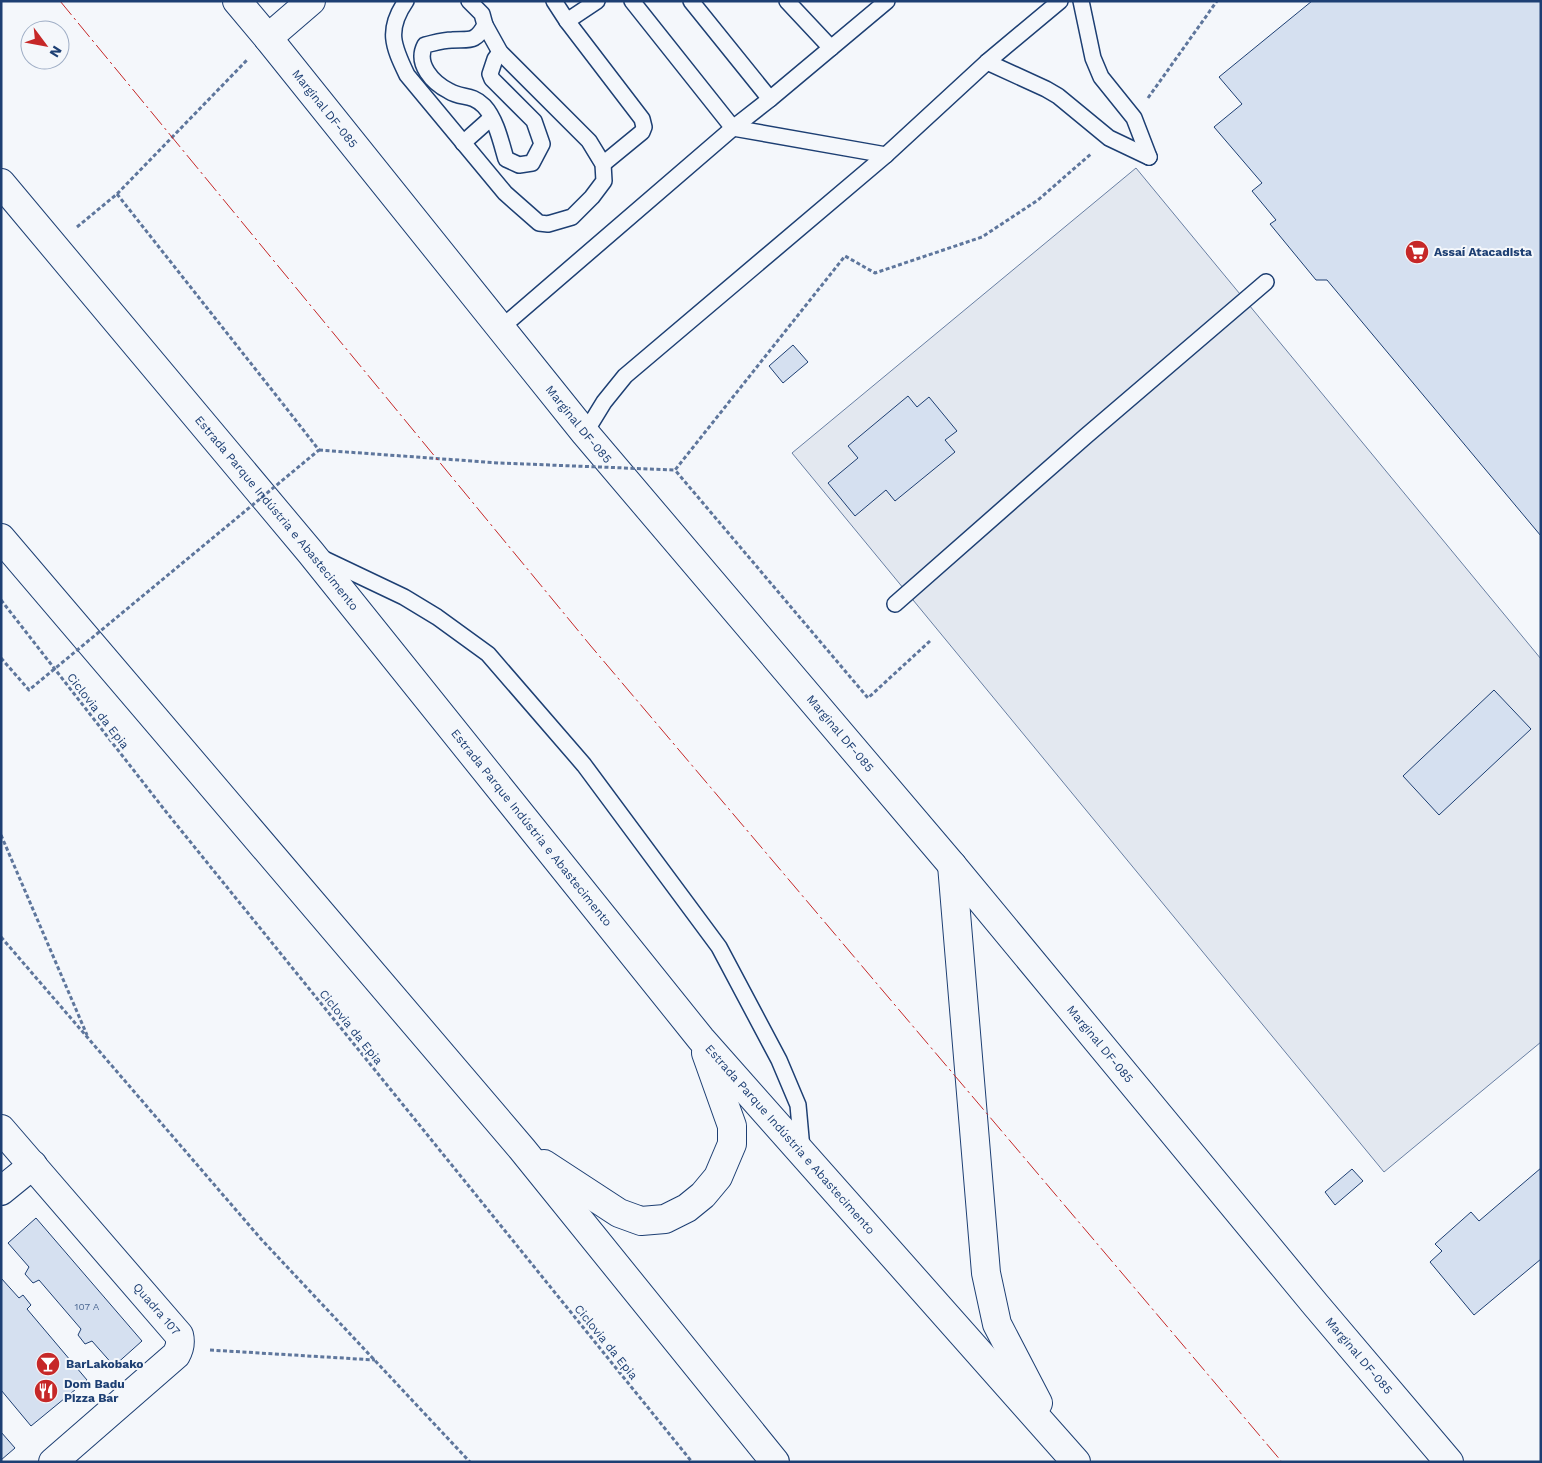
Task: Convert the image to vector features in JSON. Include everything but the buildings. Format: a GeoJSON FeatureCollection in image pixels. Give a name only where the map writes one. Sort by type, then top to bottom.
{"type":"FeatureCollection","features":[{"type":"Feature","properties":{"kind":"main road","name":"Marginal DF-085"},"geometry":{"type":"LineString","coordinates":[[237,1],[585,432],[952,865],[1315,1304],[1449,1462]]}},
{"type":"Feature","properties":{"kind":"main road"},"geometry":{"type":"LineString","coordinates":[[268,38],[311,1]]}},
{"type":"Feature","properties":{"kind":"main road","name":"Estrada Parque Indústria e Abastecimento"},"geometry":{"type":"LineString","coordinates":[[1,183],[311,553],[701,1039],[1076,1462]]}},
{"type":"Feature","properties":{"kind":"main road"},"geometry":{"type":"LineString","coordinates":[[1,538],[522,1149],[775,1462]]}},
{"type":"Feature","properties":{"kind":"main road"},"geometry":{"type":"LineString","coordinates":[[952,865],[986,1273],[997,1324],[1057,1439]]}},
{"type":"Feature","properties":{"kind":"main road"},"geometry":{"type":"LineString","coordinates":[[522,1149],[619,1214],[641,1221],[665,1219],[688,1208],[718,1177],[732,1144],[732,1126],[701,1039]]}},
{"type":"Feature","properties":{"kind":"main road","name":"Quadra 107"},"geometry":{"type":"LineString","coordinates":[[1,1129],[179,1335],[181,1342],[176,1355],[53,1462]]}},
{"type":"Feature","properties":{"kind":"main road"},"geometry":{"type":"LineString","coordinates":[[1,1191],[33,1165]]}},
{"type":"Feature","properties":{"kind":"lane"},"geometry":{"type":"LineString","coordinates":[[406,1],[399,12],[394,26],[394,38],[396,53],[407,75],[504,193],[539,223],[548,224],[572,218],[604,182],[603,164],[589,141],[500,52],[485,25],[482,14],[469,1]]}},
{"type":"Feature","properties":{"kind":"lane"},"geometry":{"type":"LineString","coordinates":[[567,22],[597,1]]}},
{"type":"Feature","properties":{"kind":"lane"},"geometry":{"type":"LineString","coordinates":[[632,1],[733,128],[886,155]]}},
{"type":"Feature","properties":{"kind":"lane"},"geometry":{"type":"LineString","coordinates":[[691,1],[770,99]]}},
{"type":"Feature","properties":{"kind":"lane"},"geometry":{"type":"LineString","coordinates":[[787,1],[831,48]]}},
{"type":"Feature","properties":{"kind":"lane"},"geometry":{"type":"LineString","coordinates":[[502,327],[733,128],[887,1]]}},
{"type":"Feature","properties":{"kind":"lane"},"geometry":{"type":"LineString","coordinates":[[585,432],[604,402],[625,376],[886,155],[987,62],[1060,1]]}},
{"type":"Feature","properties":{"kind":"lane"},"geometry":{"type":"LineString","coordinates":[[987,62],[1052,93],[1109,138],[1149,157],[1134,118],[1101,77],[1093,58],[1081,1]]}},
{"type":"Feature","properties":{"kind":"lane"},"geometry":{"type":"LineString","coordinates":[[558,3],[567,22],[642,120],[644,127],[642,132],[603,164]]}},
{"type":"Feature","properties":{"kind":"lane"},"geometry":{"type":"LineString","coordinates":[[485,25],[480,34],[473,40],[447,40],[425,45],[422,50],[426,71],[448,91],[475,98],[484,107],[500,138],[506,159],[519,165],[532,163],[542,144],[534,121],[490,74],[495,59],[500,52]]}},
{"type":"Feature","properties":{"kind":"lane"},"geometry":{"type":"LineString","coordinates":[[435,108],[448,91]]}},
{"type":"Feature","properties":{"kind":"lane"},"geometry":{"type":"LineString","coordinates":[[463,143],[491,118]]}},
{"type":"Feature","properties":{"kind":"lane"},"geometry":{"type":"LineString","coordinates":[[895,604],[1086,436],[1266,282]]}},
{"type":"Feature","properties":{"kind":"lane"},"geometry":{"type":"LineString","coordinates":[[311,553],[404,597],[438,617],[488,654],[584,765],[719,947],[779,1060],[798,1105],[803,1154]]}},
{"type":"Feature","properties":{"kind":"path"},"geometry":{"type":"LineString","coordinates":[[1134,118],[1217,1]]}},
{"type":"Feature","properties":{"kind":"path"},"geometry":{"type":"LineString","coordinates":[[54,246],[117,194],[268,38]]}},
{"type":"Feature","properties":{"kind":"path"},"geometry":{"type":"LineString","coordinates":[[675,470],[845,256],[875,273],[982,237],[1038,200],[1109,138]]}},
{"type":"Feature","properties":{"kind":"path"},"geometry":{"type":"LineString","coordinates":[[117,194],[319,450]]}},
{"type":"Feature","properties":{"kind":"path"},"geometry":{"type":"LineString","coordinates":[[1,658],[29,690],[319,450],[499,463],[675,470],[868,698],[930,641]]}},
{"type":"Feature","properties":{"kind":"path","name":"Ciclovia da Epia"},"geometry":{"type":"LineString","coordinates":[[1,600],[167,814],[692,1462]]}},
{"type":"Feature","properties":{"kind":"path"},"geometry":{"type":"LineString","coordinates":[[1,835],[88,1038]]}},
{"type":"Feature","properties":{"kind":"path"},"geometry":{"type":"LineString","coordinates":[[1,937],[262,1239],[470,1462]]}},
{"type":"Feature","properties":{"kind":"path"},"geometry":{"type":"LineString","coordinates":[[179,1348],[375,1360]]}},
{"type":"Feature","properties":{"kind":"shaded area"},"geometry":{"type":"Polygon","coordinates":[[[1136,168],[1541,659],[1541,1042],[1384,1172],[792,453],[1136,168]]]}},
{"type":"Feature","properties":{"kind":"power"},"geometry":{"type":"LineString","coordinates":[[60,1],[590,645],[1282,1462]]}},
{"type":"Feature","properties":{"kind":"place","name":"Assaí Atacadista"},"geometry":{"type":"Point","coordinates":[1417,252]}},
{"type":"Feature","properties":{"kind":"place","name":"BarLakobako"},"geometry":{"type":"Point","coordinates":[48,1364]}},
{"type":"Feature","properties":{"kind":"place","name":"Dom Badu Pizza Bar"},"geometry":{"type":"Point","coordinates":[46,1391]}}]}
